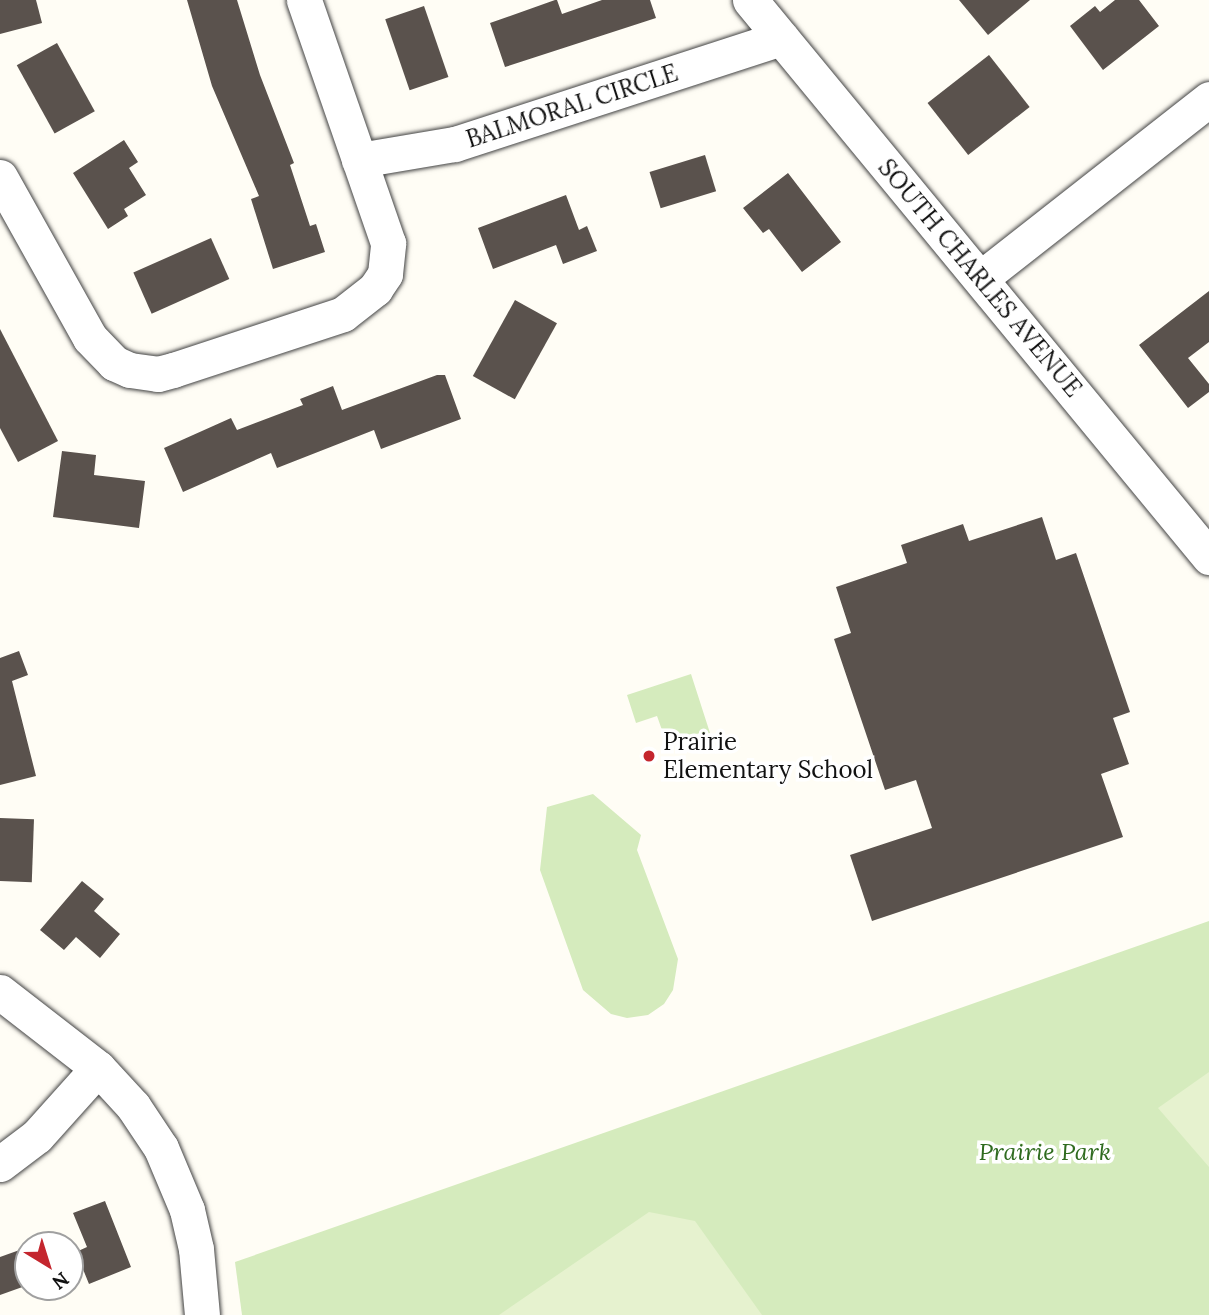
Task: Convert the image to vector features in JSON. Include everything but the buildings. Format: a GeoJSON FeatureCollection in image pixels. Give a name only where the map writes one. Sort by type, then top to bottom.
{"type":"FeatureCollection","features":[{"type":"Feature","properties":{"kind":"street"},"geometry":{"type":"LineString","coordinates":[[0,177],[90,338],[114,363],[130,370],[158,374],[343,314],[375,289],[385,274],[388,243],[304,0]]}},
{"type":"Feature","properties":{"kind":"street","name":"SOUTH CHARLES AVENUE"},"geometry":{"type":"LineString","coordinates":[[750,0],[1209,557]]}},
{"type":"Feature","properties":{"kind":"street","name":"BALMORAL CIRCLE"},"geometry":{"type":"LineString","coordinates":[[359,160],[455,144],[781,38]]}},
{"type":"Feature","properties":{"kind":"street"},"geometry":{"type":"LineString","coordinates":[[981,278],[1209,99]]}},
{"type":"Feature","properties":{"kind":"street"},"geometry":{"type":"LineString","coordinates":[[0,992],[97,1068],[133,1106],[174,1175],[196,1249],[202,1315]]}},
{"type":"Feature","properties":{"kind":"street"},"geometry":{"type":"LineString","coordinates":[[0,1164],[37,1136],[97,1068]]}},
{"type":"Feature","properties":{"kind":"green space"},"geometry":{"type":"Polygon","coordinates":[[[691,674],[710,733],[668,747],[657,716],[636,723],[627,695],[691,674]]]}},
{"type":"Feature","properties":{"kind":"green space"},"geometry":{"type":"Polygon","coordinates":[[[593,794],[641,835],[637,850],[678,959],[673,990],[664,1004],[648,1015],[627,1018],[611,1014],[583,990],[540,870],[547,807],[593,794]]]}},
{"type":"Feature","properties":{"kind":"green space","name":"Prairie Park"},"geometry":{"type":"Polygon","coordinates":[[[1209,921],[1209,1315],[242,1315],[235,1262],[1209,921]]]}},
{"type":"Feature","properties":{"kind":"green space"},"geometry":{"type":"Polygon","coordinates":[[[1209,1072],[1209,1167],[1158,1108],[1209,1072]]]}},
{"type":"Feature","properties":{"kind":"green space"},"geometry":{"type":"Polygon","coordinates":[[[649,1212],[695,1221],[762,1315],[499,1315],[649,1212]]]}},
{"type":"Feature","properties":{"kind":"place","name":"Prairie Elementary School"},"geometry":{"type":"Point","coordinates":[649,756]}}]}
